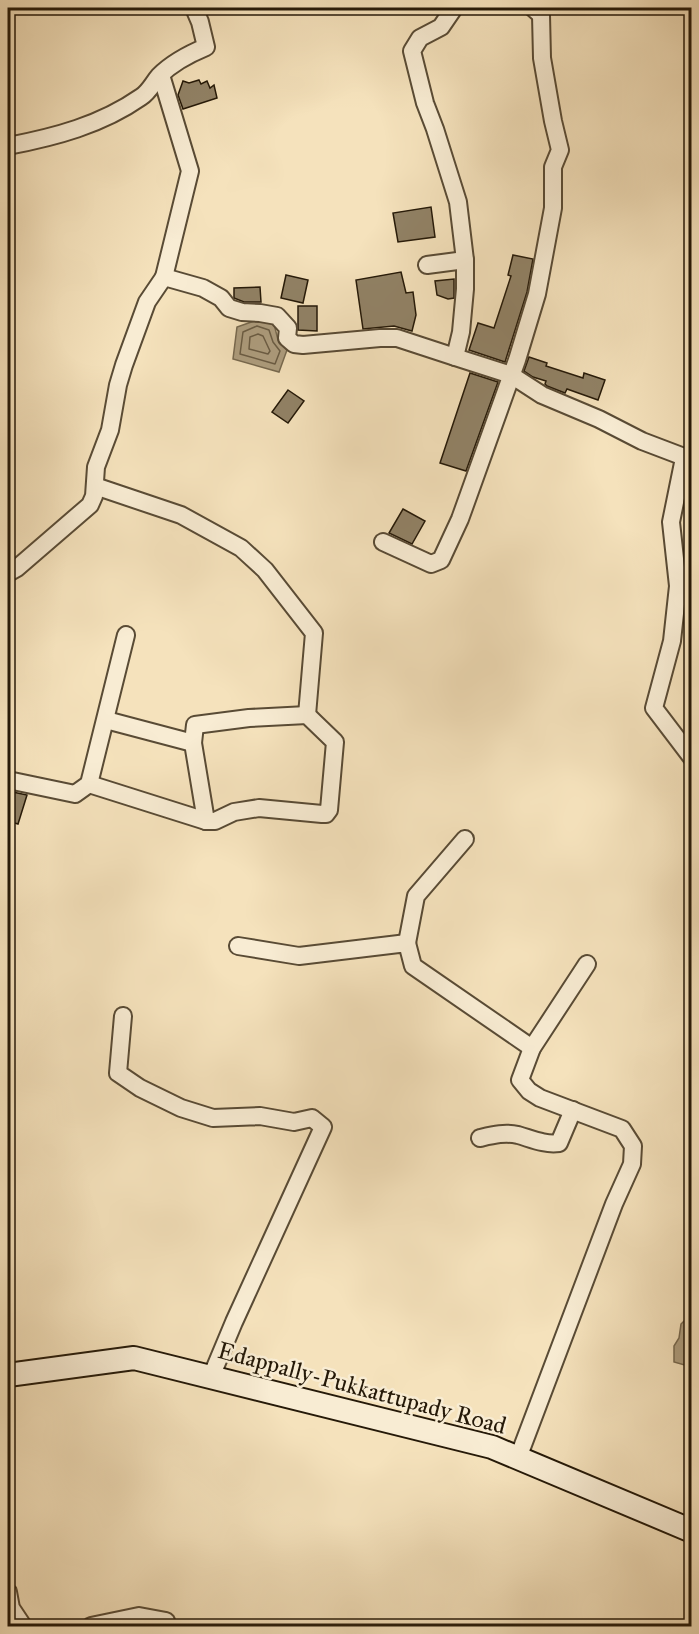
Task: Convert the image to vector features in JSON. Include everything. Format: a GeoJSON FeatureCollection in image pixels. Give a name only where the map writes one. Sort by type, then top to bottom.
{"type":"FeatureCollection","features":[{"type":"Feature","properties":{"kind":"main road","name":"Edappally-Pukkattupady Road"},"geometry":{"type":"LineString","coordinates":[[8,1375],[135,1358],[492,1447],[692,1531]]}},
{"type":"Feature","properties":{"kind":"street"},"geometry":{"type":"LineString","coordinates":[[8,146],[69,132],[120,111],[144,95],[161,75],[186,56],[206,47],[194,8]]}},
{"type":"Feature","properties":{"kind":"street"},"geometry":{"type":"LineString","coordinates":[[455,357],[464,314],[465,260],[458,202],[425,103],[412,51],[420,38],[441,27],[453,9],[469,8]]}},
{"type":"Feature","properties":{"kind":"street"},"geometry":{"type":"LineString","coordinates":[[383,542],[430,564],[441,560],[460,519],[537,294],[553,208],[553,167],[560,150],[542,58],[540,15],[533,8]]}},
{"type":"Feature","properties":{"kind":"street"},"geometry":{"type":"LineString","coordinates":[[8,573],[17,568],[90,505],[94,496],[96,467],[110,430],[124,365],[147,302],[164,277],[190,171],[161,75]]}},
{"type":"Feature","properties":{"kind":"street"},"geometry":{"type":"LineString","coordinates":[[427,266],[465,260]]}},
{"type":"Feature","properties":{"kind":"street"},"geometry":{"type":"LineString","coordinates":[[164,277],[203,288],[221,298],[229,308],[242,312],[277,316],[288,328],[287,338],[294,344],[397,338],[511,375],[542,396],[688,459],[670,522],[678,586],[672,641],[654,708],[692,758]]}},
{"type":"Feature","properties":{"kind":"street"},"geometry":{"type":"LineString","coordinates":[[95,486],[181,515],[242,548],[265,570],[314,633],[307,715]]}},
{"type":"Feature","properties":{"kind":"street"},"geometry":{"type":"LineString","coordinates":[[8,780],[75,794],[89,784],[126,634]]}},
{"type":"Feature","properties":{"kind":"street"},"geometry":{"type":"LineString","coordinates":[[89,784],[206,821],[214,821],[234,812],[259,808],[326,814],[329,810],[335,742],[307,715],[249,718],[195,725],[193,743],[206,821]]}},
{"type":"Feature","properties":{"kind":"street"},"geometry":{"type":"LineString","coordinates":[[106,720],[193,743]]}},
{"type":"Feature","properties":{"kind":"street"},"geometry":{"type":"LineString","coordinates":[[465,839],[416,896],[407,944],[413,966],[532,1048]]}},
{"type":"Feature","properties":{"kind":"street"},"geometry":{"type":"LineString","coordinates":[[238,946],[299,956],[407,944]]}},
{"type":"Feature","properties":{"kind":"street"},"geometry":{"type":"LineString","coordinates":[[518,1458],[614,1204],[632,1164],[633,1146],[622,1129],[535,1095],[520,1080],[532,1048],[587,964]]}},
{"type":"Feature","properties":{"kind":"street"},"geometry":{"type":"LineString","coordinates":[[123,1016],[118,1073],[140,1088],[181,1108],[213,1118],[260,1116],[294,1122],[312,1118],[323,1127],[234,1322],[212,1377]]}},
{"type":"Feature","properties":{"kind":"street"},"geometry":{"type":"LineString","coordinates":[[480,1138],[497,1134],[515,1135],[550,1144],[559,1143],[573,1110]]}},
{"type":"Feature","properties":{"kind":"street"},"geometry":{"type":"LineString","coordinates":[[8,1592],[11,1608],[23,1626]]}},
{"type":"Feature","properties":{"kind":"street"},"geometry":{"type":"LineString","coordinates":[[91,1626],[139,1616],[166,1621]]}},
{"type":"Feature","properties":{"kind":"water"},"geometry":{"type":"Polygon","coordinates":[[[257,320],[274,324],[278,340],[287,350],[279,372],[233,359],[237,327],[257,320]]]}},
{"type":"Feature","properties":{"kind":"water"},"geometry":{"type":"Polygon","coordinates":[[[689,1316],[691,1318],[692,1363],[688,1366],[674,1362],[674,1346],[679,1338],[681,1324],[689,1316]]]}},
{"type":"Feature","properties":{"kind":"building"},"geometry":{"type":"Polygon","coordinates":[[[199,80],[201,84],[207,81],[210,88],[214,85],[217,98],[183,109],[178,95],[183,81],[189,83],[199,80]]]}},
{"type":"Feature","properties":{"kind":"building"},"geometry":{"type":"Polygon","coordinates":[[[431,207],[435,237],[398,242],[393,213],[431,207]]]}},
{"type":"Feature","properties":{"kind":"building"},"geometry":{"type":"Polygon","coordinates":[[[513,255],[533,259],[527,292],[505,362],[469,350],[478,323],[494,328],[511,276],[508,275],[513,255]]]}},
{"type":"Feature","properties":{"kind":"building"},"geometry":{"type":"Polygon","coordinates":[[[401,272],[406,293],[413,292],[416,315],[412,331],[394,326],[363,329],[356,280],[401,272]]]}},
{"type":"Feature","properties":{"kind":"building"},"geometry":{"type":"Polygon","coordinates":[[[286,275],[308,280],[303,303],[281,298],[286,275]]]}},
{"type":"Feature","properties":{"kind":"building"},"geometry":{"type":"Polygon","coordinates":[[[454,279],[454,298],[448,299],[437,295],[435,281],[454,279]]]}},
{"type":"Feature","properties":{"kind":"building"},"geometry":{"type":"Polygon","coordinates":[[[260,287],[261,302],[244,302],[234,298],[234,288],[260,287]]]}},
{"type":"Feature","properties":{"kind":"building"},"geometry":{"type":"Polygon","coordinates":[[[298,306],[317,306],[317,331],[298,330],[298,306]]]}},
{"type":"Feature","properties":{"kind":"building"},"geometry":{"type":"Polygon","coordinates":[[[529,357],[547,363],[546,366],[583,378],[584,373],[605,380],[598,400],[567,389],[565,393],[547,386],[546,381],[524,371],[529,357]]]}},
{"type":"Feature","properties":{"kind":"building"},"geometry":{"type":"Polygon","coordinates":[[[470,373],[498,382],[466,471],[440,463],[470,373]]]}},
{"type":"Feature","properties":{"kind":"building"},"geometry":{"type":"Polygon","coordinates":[[[288,390],[304,401],[288,423],[272,412],[288,390]]]}},
{"type":"Feature","properties":{"kind":"building"},"geometry":{"type":"Polygon","coordinates":[[[403,509],[425,521],[412,544],[389,533],[403,509]]]}},
{"type":"Feature","properties":{"kind":"building"},"geometry":{"type":"Polygon","coordinates":[[[8,791],[27,795],[18,824],[8,821],[8,791]]]}}]}
